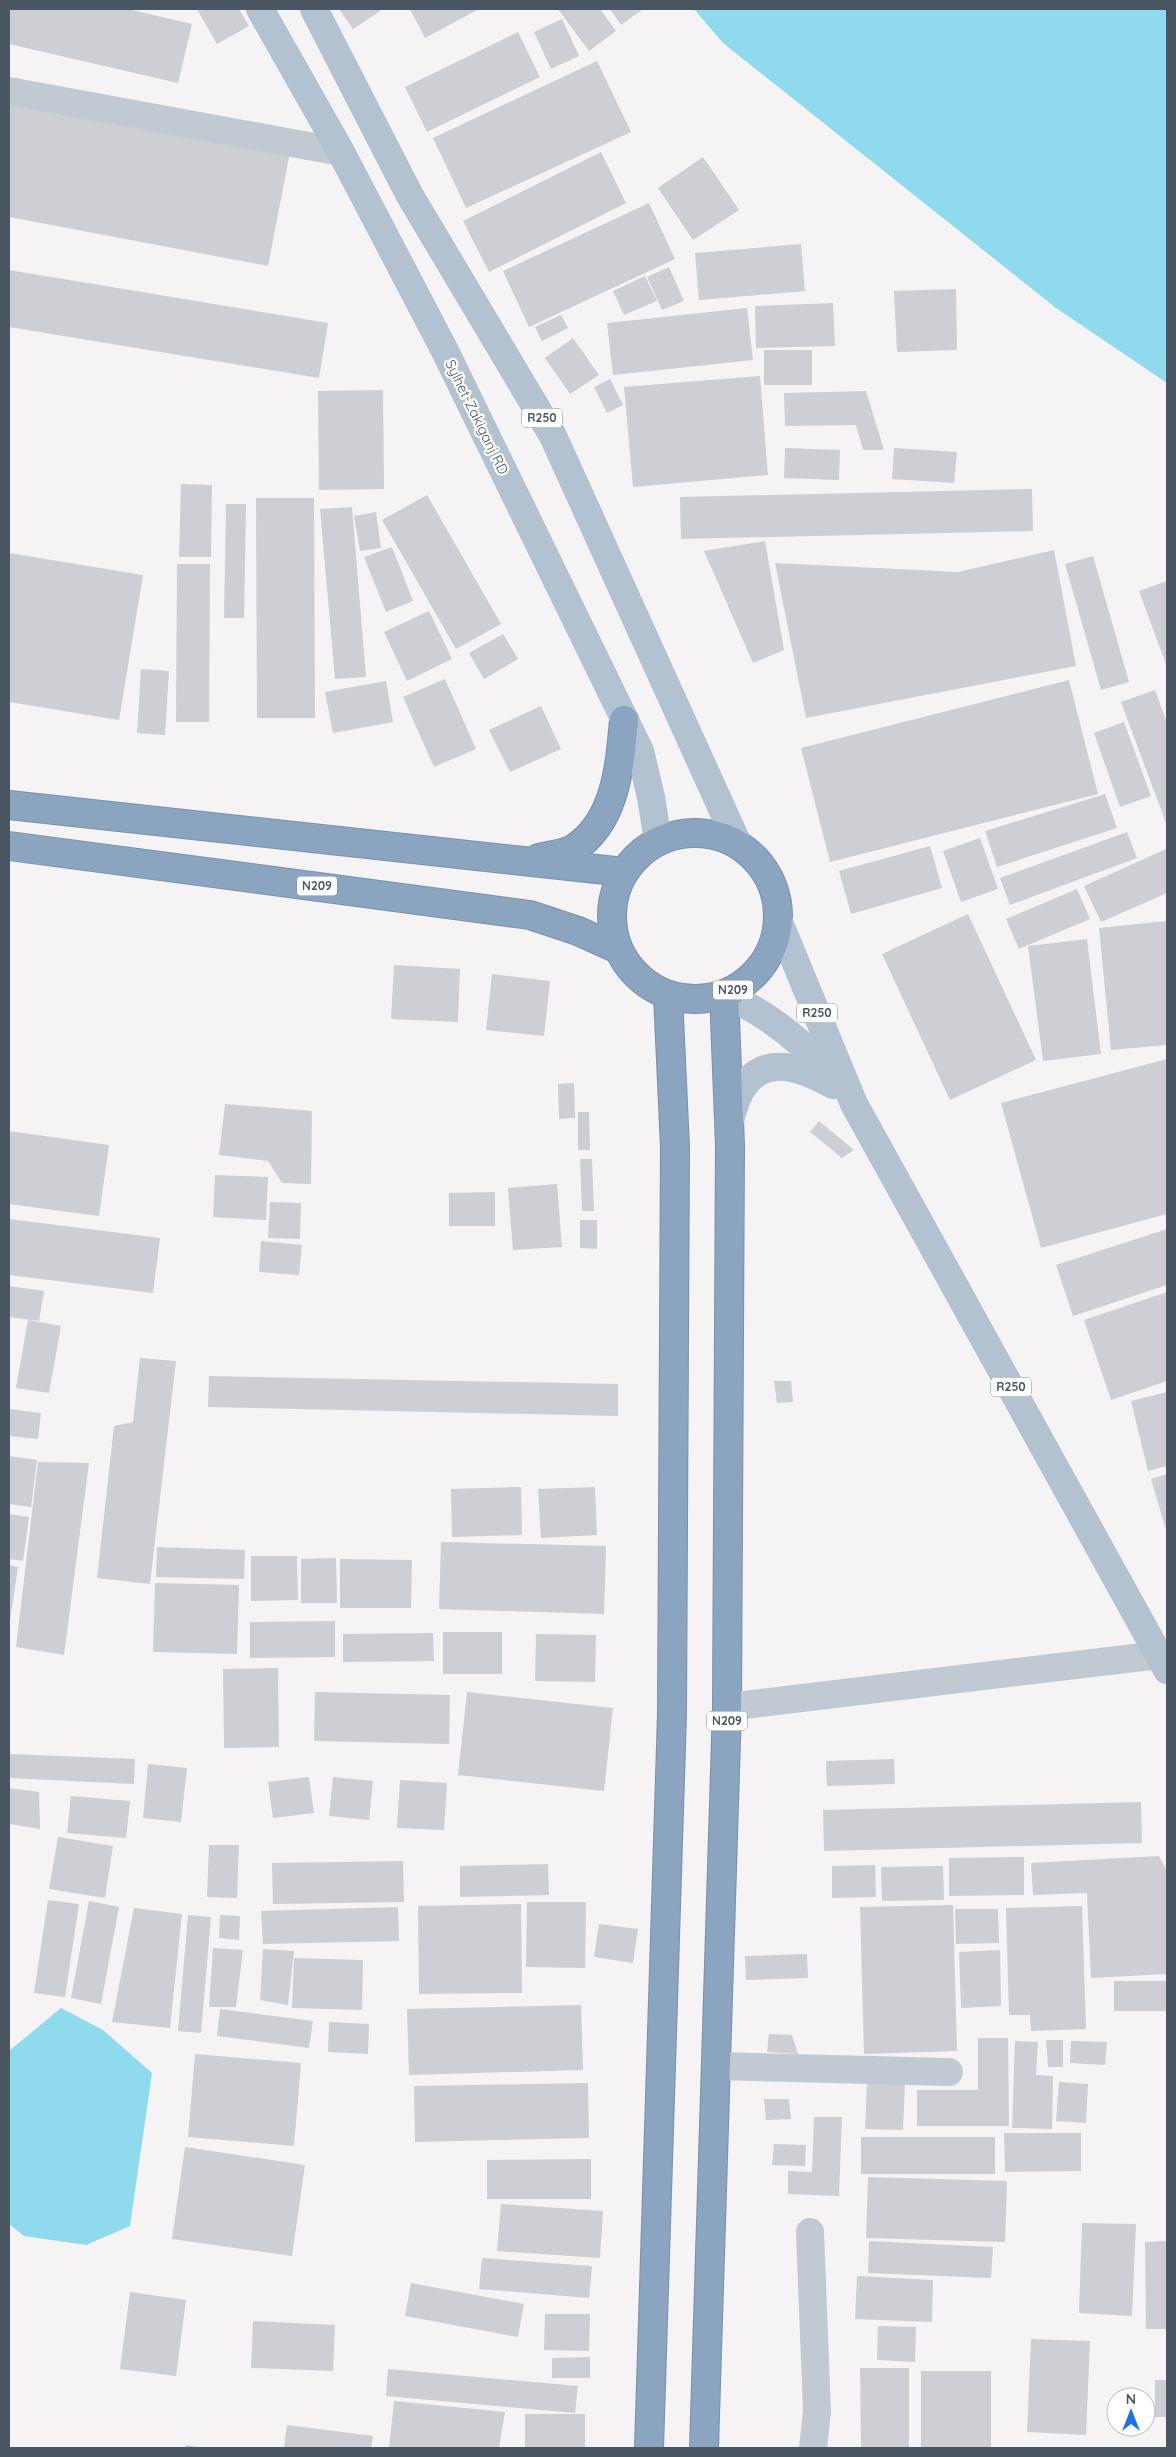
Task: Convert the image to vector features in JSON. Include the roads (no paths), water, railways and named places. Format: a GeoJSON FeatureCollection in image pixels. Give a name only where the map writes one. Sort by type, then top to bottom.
{"type":"FeatureCollection","features":[{"type":"Feature","properties":{"kind":"highway"},"geometry":{"type":"LineString","coordinates":[[513,862],[572,850],[589,836],[603,817],[613,794],[624,720]]}},
{"type":"Feature","properties":{"kind":"highway"},"geometry":{"type":"LineString","coordinates":[[9,805],[513,862],[624,872]]}},
{"type":"Feature","properties":{"kind":"highway","name":"N209"},"geometry":{"type":"LineString","coordinates":[[685,833],[713,834],[738,844],[757,858],[770,878],[778,899],[779,922],[774,945],[762,966],[745,983],[724,994],[696,999],[668,995],[648,984],[631,969],[618,950],[612,923],[613,897],[624,872],[638,854],[658,841],[685,833]]}},
{"type":"Feature","properties":{"kind":"highway","name":"N209"},"geometry":{"type":"LineString","coordinates":[[9,846],[530,915],[578,931],[618,950]]}},
{"type":"Feature","properties":{"kind":"highway","name":"N209"},"geometry":{"type":"LineString","coordinates":[[704,2448],[727,1707],[728,1123],[724,994]]}},
{"type":"Feature","properties":{"kind":"highway"},"geometry":{"type":"LineString","coordinates":[[649,2448],[672,1714],[675,1147],[668,995]]}},
{"type":"Feature","properties":{"kind":"main road","name":"Sylhet-Zakiganj RD"},"geometry":{"type":"LineString","coordinates":[[260,9],[341,152],[445,351],[640,751],[651,797],[658,841]]}},
{"type":"Feature","properties":{"kind":"main road","name":"R250"},"geometry":{"type":"LineString","coordinates":[[314,9],[409,194],[553,436],[738,844]]}},
{"type":"Feature","properties":{"kind":"main road","name":"R250"},"geometry":{"type":"LineString","coordinates":[[779,922],[854,1104],[1163,1662]]}},
{"type":"Feature","properties":{"kind":"main road","name":"R250"},"geometry":{"type":"LineString","coordinates":[[724,994],[746,1004],[787,1032],[808,1050],[854,1104]]}},
{"type":"Feature","properties":{"kind":"main road"},"geometry":{"type":"LineString","coordinates":[[728,1123],[738,1096],[748,1080],[764,1069],[791,1066],[812,1073],[833,1085],[854,1104]]}},
{"type":"Feature","properties":{"kind":"street"},"geometry":{"type":"LineString","coordinates":[[9,91],[341,152]]}},
{"type":"Feature","properties":{"kind":"street"},"geometry":{"type":"LineString","coordinates":[[727,1707],[1163,1662]]}},
{"type":"Feature","properties":{"kind":"street"},"geometry":{"type":"LineString","coordinates":[[716,2066],[949,2072]]}},
{"type":"Feature","properties":{"kind":"street"},"geometry":{"type":"LineString","coordinates":[[810,2232],[818,2412],[813,2448]]}},
{"type":"Feature","properties":{"kind":"water"},"geometry":{"type":"Polygon","coordinates":[[[694,9],[1167,9],[1167,383],[1056,308],[723,43],[694,9]]]}},
{"type":"Feature","properties":{"kind":"water"},"geometry":{"type":"Polygon","coordinates":[[[61,2008],[103,2030],[152,2073],[130,2226],[86,2245],[24,2236],[9,2224],[9,2051],[61,2008]]]}}]}
